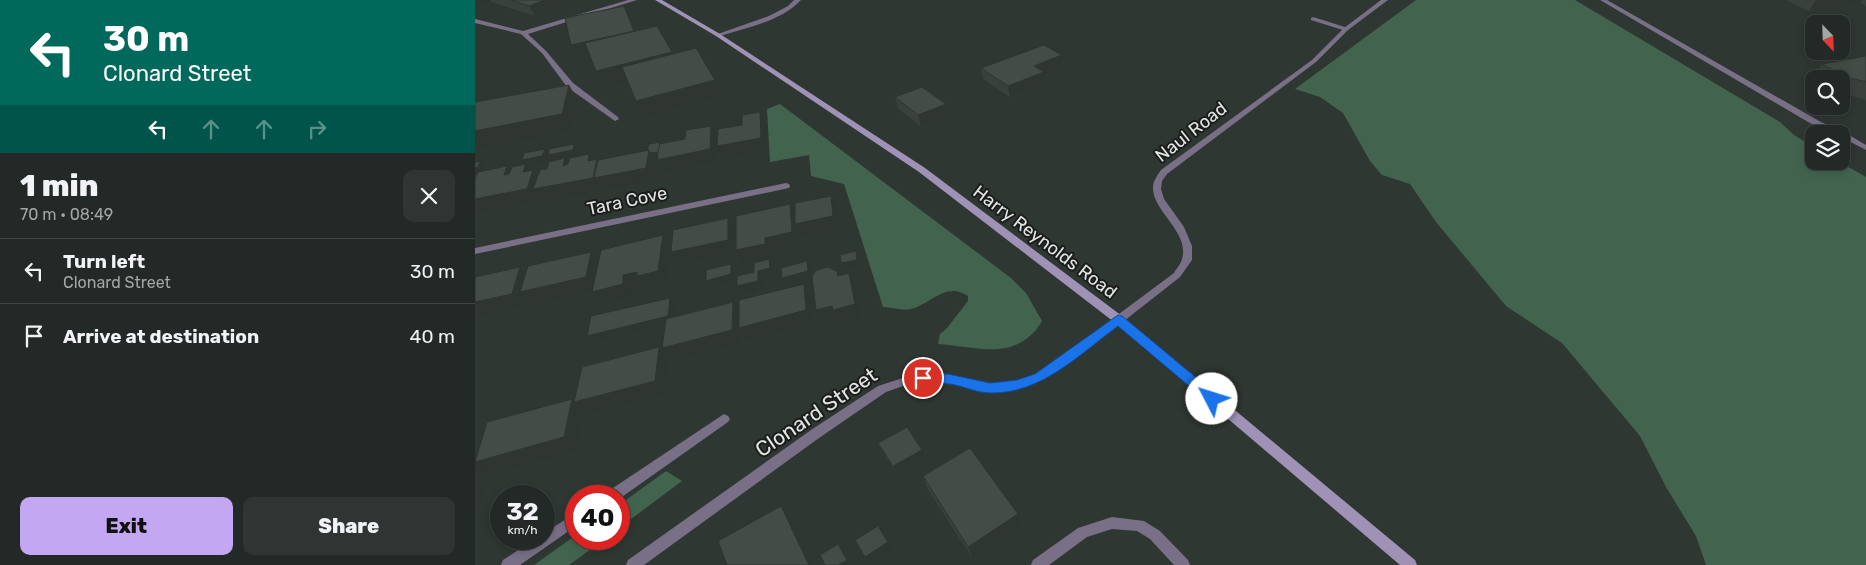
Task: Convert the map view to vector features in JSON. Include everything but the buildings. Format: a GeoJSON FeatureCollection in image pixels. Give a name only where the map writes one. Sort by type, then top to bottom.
{"type":"FeatureCollection","features":[{"type":"Feature","properties":{"kind":"street"},"geometry":{"type":"LineString","coordinates":[[523,33],[634,0]]}},
{"type":"Feature","properties":{"kind":"street","name":"Harry Reynolds Road"},"geometry":{"type":"LineString","coordinates":[[658,0],[718,35],[922,170],[1118,319],[1410,565]]}},
{"type":"Feature","properties":{"kind":"street"},"geometry":{"type":"LineString","coordinates":[[718,35],[774,16],[789,8],[798,0]]}},
{"type":"Feature","properties":{"kind":"street","name":"Naul Road"},"geometry":{"type":"LineString","coordinates":[[1118,319],[1177,275],[1187,260],[1187,246],[1179,227],[1160,200],[1157,190],[1158,181],[1164,172],[1314,61],[1346,29],[1385,0]]}},
{"type":"Feature","properties":{"kind":"street"},"geometry":{"type":"LineString","coordinates":[[1603,0],[1820,125]]}},
{"type":"Feature","properties":{"kind":"street"},"geometry":{"type":"LineString","coordinates":[[1313,19],[1346,29]]}},
{"type":"Feature","properties":{"kind":"street"},"geometry":{"type":"LineString","coordinates":[[475,21],[523,33],[544,52],[570,85],[615,119]]}},
{"type":"Feature","properties":{"kind":"street"},"geometry":{"type":"LineString","coordinates":[[561,87],[570,85]]}},
{"type":"Feature","properties":{"kind":"street"},"geometry":{"type":"LineString","coordinates":[[1850,139],[1866,148]]}},
{"type":"Feature","properties":{"kind":"street","name":"Tara Cove"},"geometry":{"type":"LineString","coordinates":[[475,251],[785,186]]}},
{"type":"Feature","properties":{"kind":"street","name":"Clonard Street"},"geometry":{"type":"LineString","coordinates":[[633,565],[815,434],[882,389],[906,380],[923,378],[948,379],[990,388],[1017,385],[1039,378],[1118,319]]}},
{"type":"Feature","properties":{"kind":"street"},"geometry":{"type":"LineString","coordinates":[[627,485],[724,419]]}},
{"type":"Feature","properties":{"kind":"street"},"geometry":{"type":"LineString","coordinates":[[1038,565],[1083,532],[1113,523],[1139,525],[1155,535],[1183,565]]}},
{"type":"Feature","properties":{"kind":"street"},"geometry":{"type":"LineString","coordinates":[[508,565],[565,526]]}},
{"type":"Feature","properties":{"kind":"green space"},"geometry":{"type":"Polygon","coordinates":[[[1416,0],[1575,0],[1780,122],[1794,135],[1805,142],[1805,170],[1850,170],[1850,168],[1866,177],[1866,565],[1706,565],[1696,536],[1666,487],[1640,436],[1562,343],[1506,306],[1436,222],[1410,184],[1382,175],[1370,161],[1343,113],[1320,97],[1295,89],[1416,0]]]}},
{"type":"Feature","properties":{"kind":"green space"},"geometry":{"type":"Polygon","coordinates":[[[780,104],[1011,278],[1026,293],[1042,321],[1032,334],[1021,342],[1009,347],[996,349],[938,344],[940,334],[968,301],[968,296],[960,292],[946,292],[911,309],[883,307],[844,184],[811,176],[809,155],[770,162],[767,109],[780,104]]]}},
{"type":"Feature","properties":{"kind":"green space"},"geometry":{"type":"Polygon","coordinates":[[[666,471],[682,481],[630,520],[630,497],[666,471]]]}},
{"type":"Feature","properties":{"kind":"green space"},"geometry":{"type":"Polygon","coordinates":[[[565,543],[565,550],[590,550],[569,565],[534,565],[565,543]]]}},
{"type":"Feature","properties":{"kind":"route"},"geometry":{"type":"LineString","coordinates":[[923,378],[948,379],[990,388],[1017,385],[1039,378],[1118,319],[1212,399]]}}]}
